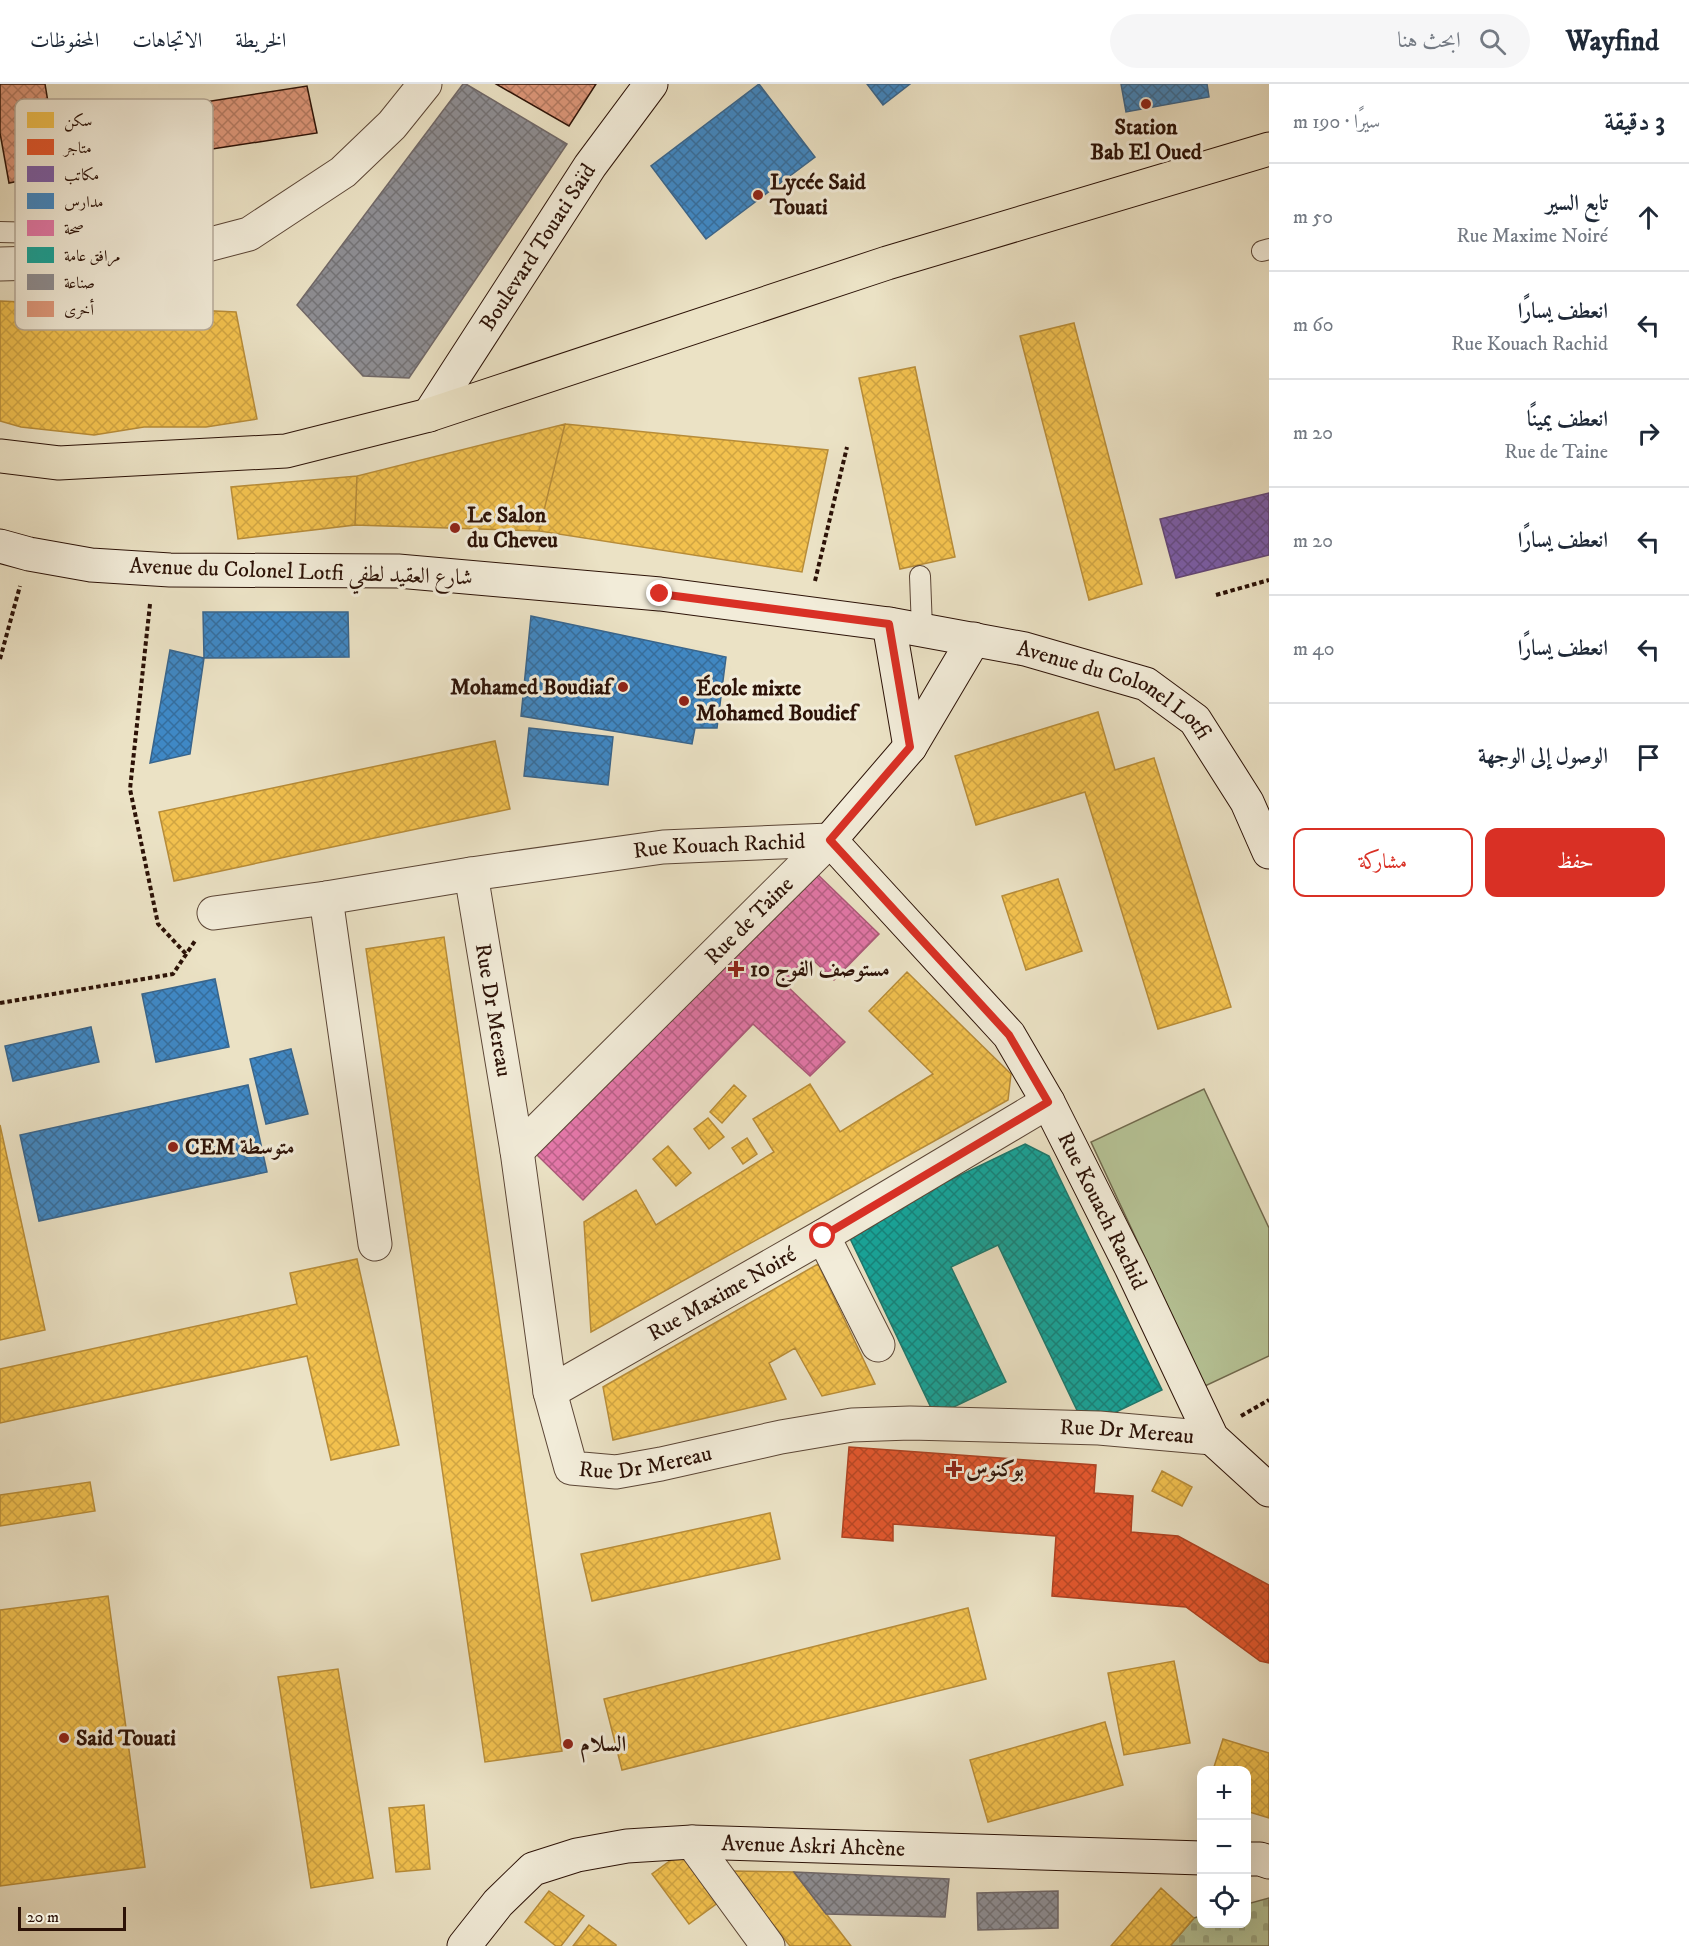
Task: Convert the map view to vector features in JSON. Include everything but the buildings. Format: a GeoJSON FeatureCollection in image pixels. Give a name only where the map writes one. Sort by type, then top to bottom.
{"type":"FeatureCollection","features":[{"type":"Feature","properties":{"kind":"main road"},"geometry":{"type":"LineString","coordinates":[[0,456],[59,463],[286,451],[429,415],[887,263],[1269,148]]}},
{"type":"Feature","properties":{"kind":"street"},"geometry":{"type":"LineString","coordinates":[[213,244],[249,234],[343,172],[392,125],[425,84]]}},
{"type":"Feature","properties":{"kind":"street","name":"Boulevard Touati Saïd"},"geometry":{"type":"LineString","coordinates":[[429,415],[590,166],[651,84]]}},
{"type":"Feature","properties":{"kind":"street"},"geometry":{"type":"LineString","coordinates":[[0,264],[15,264]]}},
{"type":"Feature","properties":{"kind":"street","name":"Avenue du Colonel Lotfi شارع العقيد لطفي"},"geometry":{"type":"LineString","coordinates":[[15,550],[91,565],[170,570],[398,571],[660,594],[889,624]]}},
{"type":"Feature","properties":{"kind":"street"},"geometry":{"type":"LineString","coordinates":[[889,624],[910,747]]}},
{"type":"Feature","properties":{"kind":"street","name":"Avenue du Colonel Lotfi"},"geometry":{"type":"LineString","coordinates":[[889,624],[1025,649],[1146,684],[1195,720],[1247,802],[1269,852]]}},
{"type":"Feature","properties":{"kind":"street","name":"Rue de Taine"},"geometry":{"type":"LineString","coordinates":[[517,1151],[830,840],[910,747],[974,639]]}},
{"type":"Feature","properties":{"kind":"street","name":"Rue Kouach Rachid"},"geometry":{"type":"LineString","coordinates":[[214,913],[663,847],[830,840],[1009,1035],[1048,1102],[1131,1267],[1212,1438],[1269,1490]]}},
{"type":"Feature","properties":{"kind":"street","name":"Rue Dr Mereau"},"geometry":{"type":"LineString","coordinates":[[471,874],[517,1151],[550,1392],[571,1468],[616,1472],[781,1437],[852,1425],[910,1423],[1099,1428],[1212,1438]]}},
{"type":"Feature","properties":{"kind":"street"},"geometry":{"type":"LineString","coordinates":[[326,898],[375,1244]]}},
{"type":"Feature","properties":{"kind":"street","name":"Rue Maxime Noiré"},"geometry":{"type":"LineString","coordinates":[[550,1392],[823,1236],[1048,1102]]}},
{"type":"Feature","properties":{"kind":"street"},"geometry":{"type":"LineString","coordinates":[[823,1236],[878,1345]]}},
{"type":"Feature","properties":{"kind":"street"},"geometry":{"type":"LineString","coordinates":[[692,1842],[768,1946]]}},
{"type":"Feature","properties":{"kind":"street","name":"Avenue Askri Ahcène"},"geometry":{"type":"LineString","coordinates":[[464,1946],[498,1903],[533,1869],[577,1855],[627,1845],[692,1842],[1197,1858]]}},
{"type":"Feature","properties":{"kind":"street"},"geometry":{"type":"LineString","coordinates":[[1251,1859],[1269,1862]]}},
{"type":"Feature","properties":{"kind":"lane"},"geometry":{"type":"LineString","coordinates":[[0,232],[15,232]]}},
{"type":"Feature","properties":{"kind":"lane"},"geometry":{"type":"LineString","coordinates":[[920,576],[922,629]]}},
{"type":"Feature","properties":{"kind":"path"},"geometry":{"type":"LineString","coordinates":[[814,581],[847,447]]}},
{"type":"Feature","properties":{"kind":"path"},"geometry":{"type":"LineString","coordinates":[[0,658],[15,550]]}},
{"type":"Feature","properties":{"kind":"path"},"geometry":{"type":"LineString","coordinates":[[1216,595],[1269,580]]}},
{"type":"Feature","properties":{"kind":"path"},"geometry":{"type":"LineString","coordinates":[[151,603],[130,789],[158,924],[186,954]]}},
{"type":"Feature","properties":{"kind":"path"},"geometry":{"type":"LineString","coordinates":[[0,1003],[173,974],[214,913]]}},
{"type":"Feature","properties":{"kind":"green space"},"geometry":{"type":"Polygon","coordinates":[[[1204,1089],[1269,1228],[1269,1356],[1205,1386],[1091,1142],[1204,1089]]]}},
{"type":"Feature","properties":{"kind":"green space"},"geometry":{"type":"Polygon","coordinates":[[[1269,1898],[1269,1946],[1170,1946],[1197,1917],[1197,1928],[1251,1928],[1251,1903],[1269,1898]]]}},
{"type":"Feature","properties":{"kind":"place","name":"Station Bab El Oued"},"geometry":{"type":"Point","coordinates":[1146,104]}},
{"type":"Feature","properties":{"kind":"place","name":"Lycée Said Touati"},"geometry":{"type":"Point","coordinates":[758,195]}},
{"type":"Feature","properties":{"kind":"place","name":"Le Salon du Cheveu"},"geometry":{"type":"Point","coordinates":[455,528]}},
{"type":"Feature","properties":{"kind":"place","name":"Mohamed Boudiaf"},"geometry":{"type":"Point","coordinates":[623,687]}},
{"type":"Feature","properties":{"kind":"place","name":"École mixte Mohamed Boudief"},"geometry":{"type":"Point","coordinates":[684,701]}},
{"type":"Feature","properties":{"kind":"place","name":"مستوصف الفوج 10"},"geometry":{"type":"Point","coordinates":[736,969]}},
{"type":"Feature","properties":{"kind":"place","name":"CEM متوسطة"},"geometry":{"type":"Point","coordinates":[173,1147]}},
{"type":"Feature","properties":{"kind":"place","name":"بوكنوس"},"geometry":{"type":"Point","coordinates":[954,1469]}},
{"type":"Feature","properties":{"kind":"place","name":"Said Touati"},"geometry":{"type":"Point","coordinates":[64,1738]}},
{"type":"Feature","properties":{"kind":"place","name":"السلام"},"geometry":{"type":"Point","coordinates":[568,1744]}},
{"type":"Feature","properties":{"kind":"route"},"geometry":{"type":"LineString","coordinates":[[660,594],[889,624],[910,747],[830,840],[1009,1035],[1048,1102],[823,1236]]}}]}
